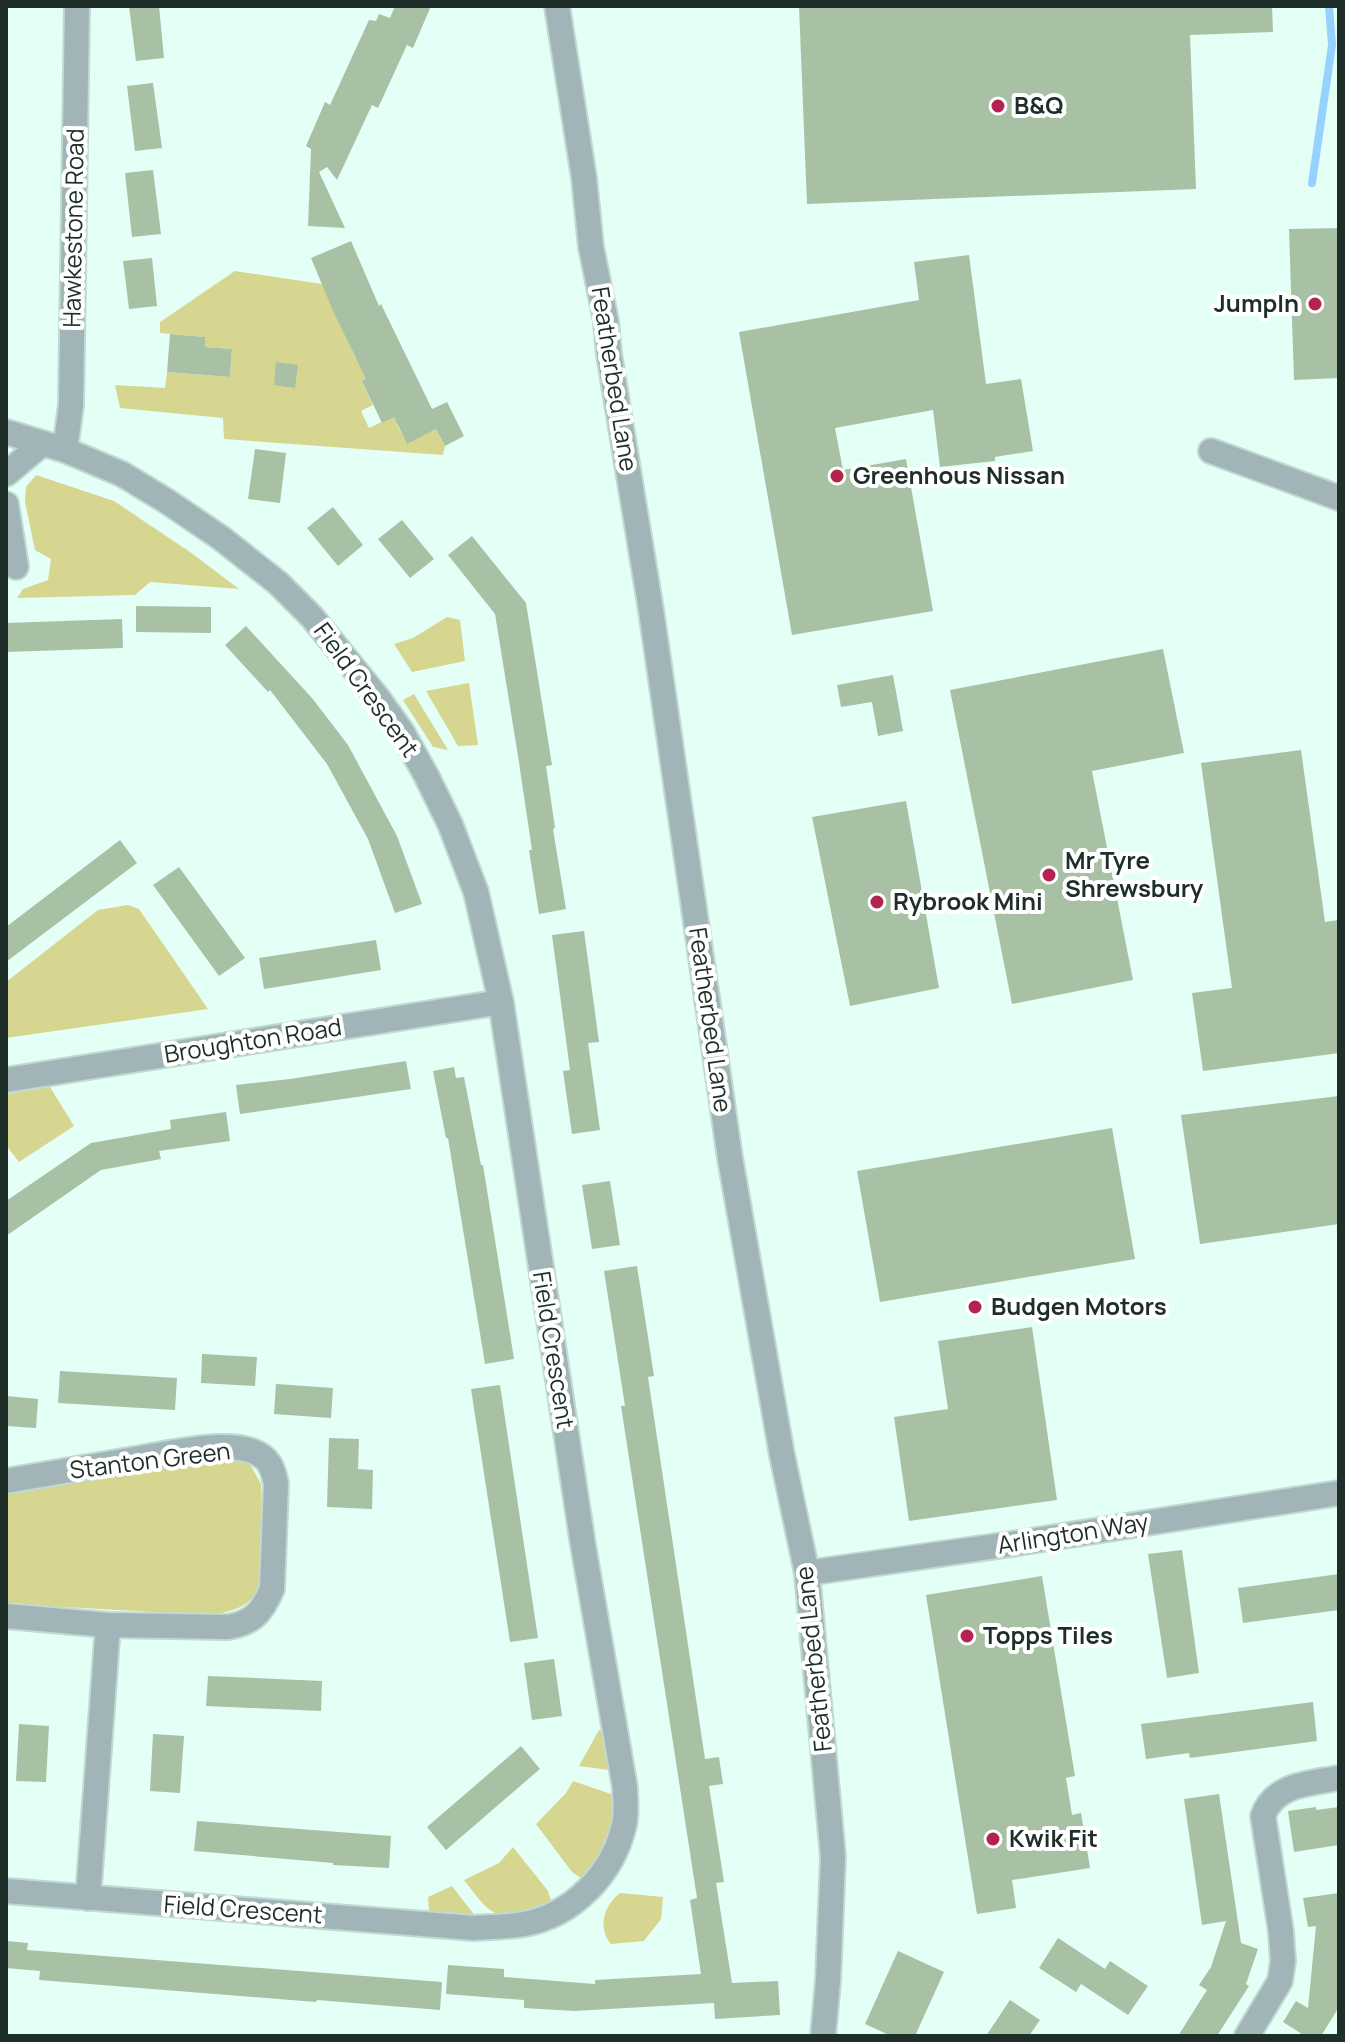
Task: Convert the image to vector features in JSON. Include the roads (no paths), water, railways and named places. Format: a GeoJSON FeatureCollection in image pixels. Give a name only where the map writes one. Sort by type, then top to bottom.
{"type":"FeatureCollection","features":[{"type":"Feature","properties":{"kind":"street","name":"Hawkestone Road"},"geometry":{"type":"LineString","coordinates":[[54,446],[71,405],[77,6]]}},
{"type":"Feature","properties":{"kind":"street","name":"Featherbed Lane"},"geometry":{"type":"LineString","coordinates":[[557,6],[584,178],[591,247],[606,321],[651,610],[725,1127],[782,1455],[807,1573],[833,1857],[823,2036]]}},
{"type":"Feature","properties":{"kind":"street","name":"Field Crescent"},"geometry":{"type":"LineString","coordinates":[[6,432],[93,460],[122,474],[221,538],[278,583],[347,658],[402,732],[450,824],[476,892],[501,1002],[583,1545],[625,1788],[625,1824],[599,1879],[557,1914],[525,1924],[459,1927],[6,1891]]}},
{"type":"Feature","properties":{"kind":"street"},"geometry":{"type":"LineString","coordinates":[[6,474],[54,446]]}},
{"type":"Feature","properties":{"kind":"street"},"geometry":{"type":"LineString","coordinates":[[1211,451],[1339,498]]}},
{"type":"Feature","properties":{"kind":"street"},"geometry":{"type":"LineString","coordinates":[[6,504],[16,567]]}},
{"type":"Feature","properties":{"kind":"street","name":"Broughton Road"},"geometry":{"type":"LineString","coordinates":[[6,1080],[501,1002]]}},
{"type":"Feature","properties":{"kind":"street","name":"Stanton Green"},"geometry":{"type":"LineString","coordinates":[[6,1481],[206,1448],[235,1448],[253,1451],[267,1460],[274,1470],[276,1484],[272,1589],[255,1617],[241,1625],[108,1625],[6,1616]]}},
{"type":"Feature","properties":{"kind":"street","name":"Arlington Way"},"geometry":{"type":"LineString","coordinates":[[807,1573],[1339,1493]]}},
{"type":"Feature","properties":{"kind":"street"},"geometry":{"type":"LineString","coordinates":[[88,1898],[108,1625]]}},
{"type":"Feature","properties":{"kind":"street"},"geometry":{"type":"LineString","coordinates":[[1247,2036],[1280,1981],[1283,1961],[1263,1816],[1276,1795],[1307,1784],[1339,1778]]}},
{"type":"Feature","properties":{"kind":"waterway"},"geometry":{"type":"LineString","coordinates":[[1312,183],[1332,45],[1329,6]]}},
{"type":"Feature","properties":{"kind":"place","name":"B&Q"},"geometry":{"type":"Point","coordinates":[998,106]}},
{"type":"Feature","properties":{"kind":"place","name":"JumpIn"},"geometry":{"type":"Point","coordinates":[1315,304]}},
{"type":"Feature","properties":{"kind":"place","name":"Greenhous Nissan"},"geometry":{"type":"Point","coordinates":[837,476]}},
{"type":"Feature","properties":{"kind":"place","name":"Mr Tyre Shrewsbury"},"geometry":{"type":"Point","coordinates":[1049,875]}},
{"type":"Feature","properties":{"kind":"place","name":"Rybrook Mini"},"geometry":{"type":"Point","coordinates":[877,902]}},
{"type":"Feature","properties":{"kind":"place","name":"Budgen Motors"},"geometry":{"type":"Point","coordinates":[975,1307]}},
{"type":"Feature","properties":{"kind":"place","name":"Topps Tiles"},"geometry":{"type":"Point","coordinates":[967,1636]}},
{"type":"Feature","properties":{"kind":"place","name":"Kwik Fit"},"geometry":{"type":"Point","coordinates":[993,1839]}}]}
